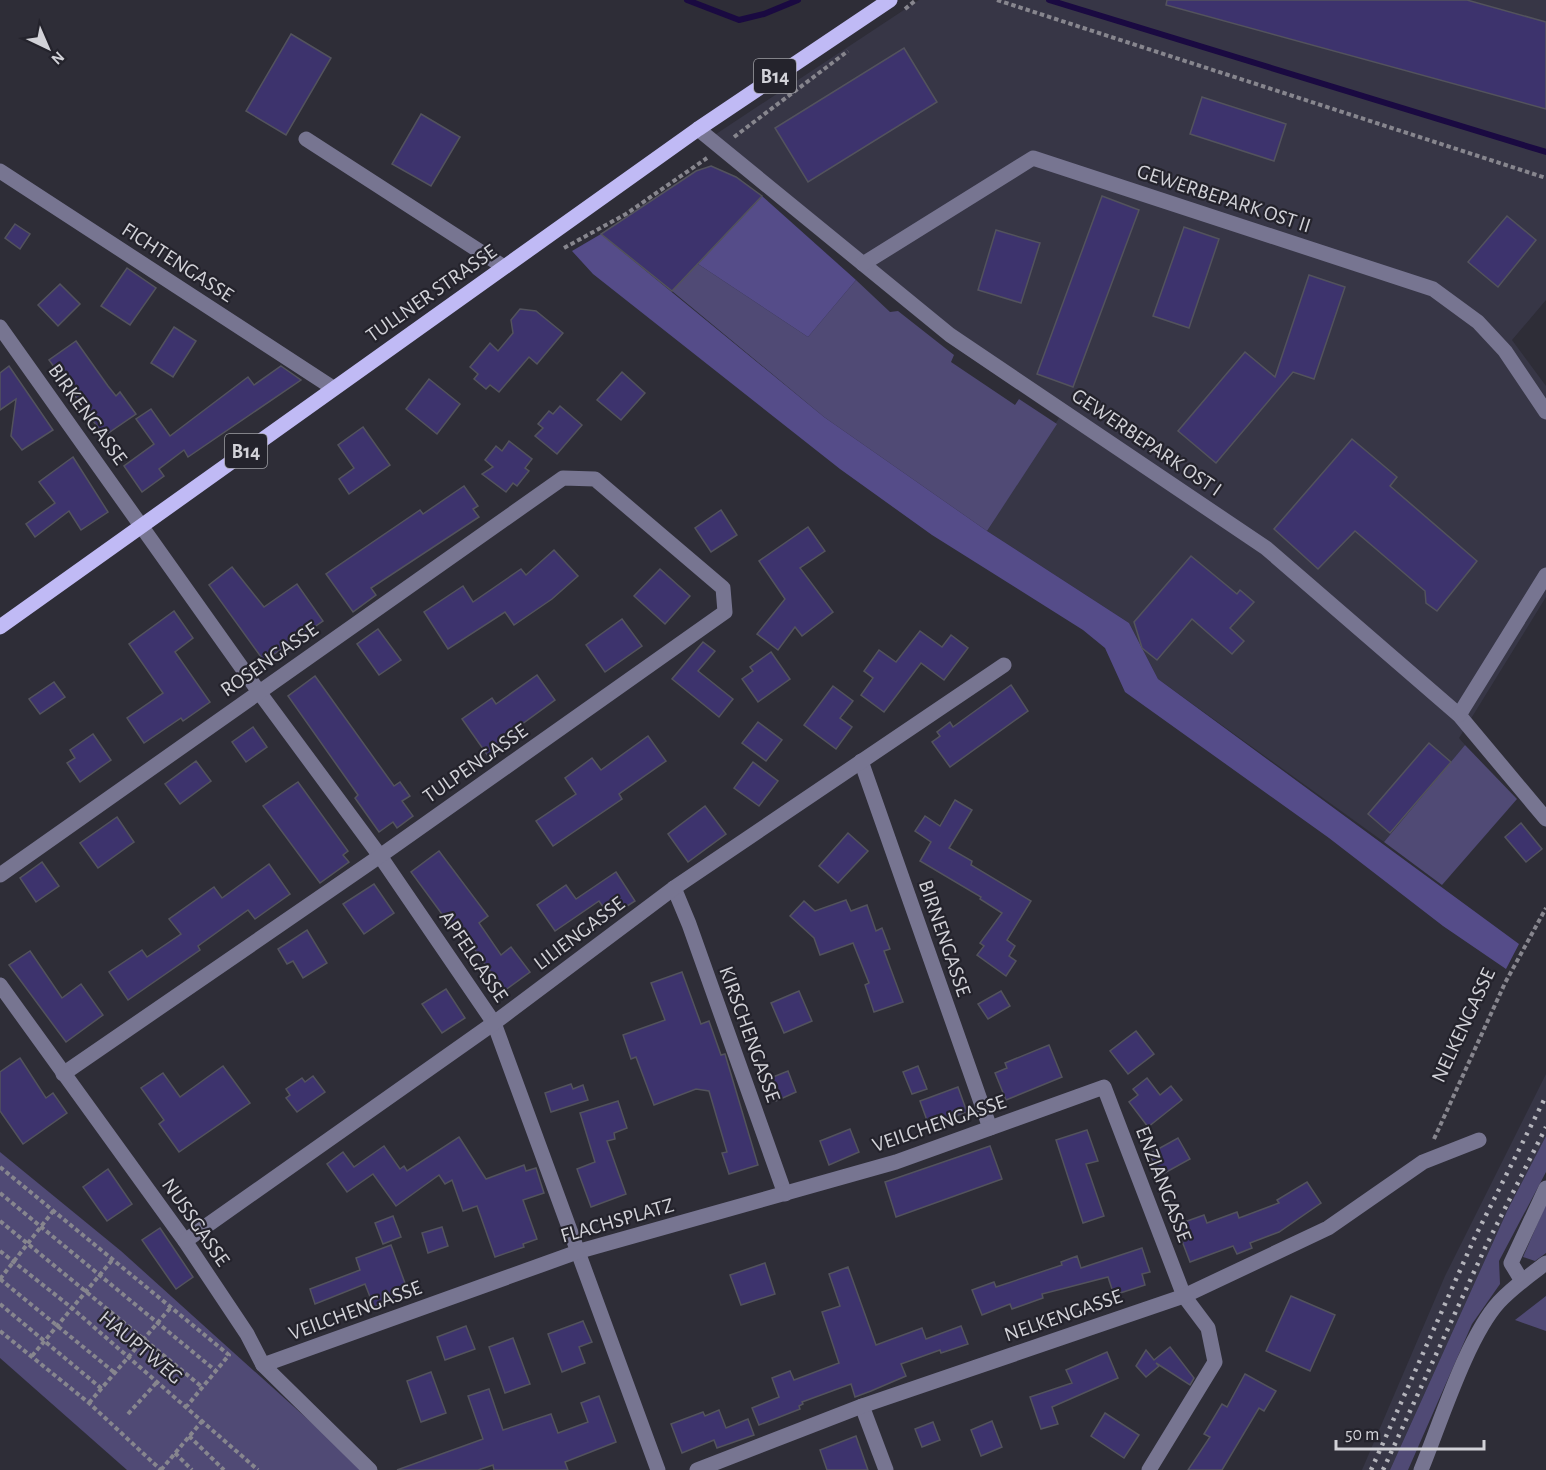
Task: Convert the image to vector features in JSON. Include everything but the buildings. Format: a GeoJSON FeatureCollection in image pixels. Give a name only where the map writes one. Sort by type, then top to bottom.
{"type":"FeatureCollection","features":[{"type":"Feature","properties":{"kind":"main road","name":"TULLNER STRASSE"},"geometry":{"type":"LineString","coordinates":[[0,627],[698,129],[890,0]]}},
{"type":"Feature","properties":{"kind":"street","name":"GEWERBEPARK OST I"},"geometry":{"type":"LineString","coordinates":[[698,129],[950,335],[1266,548],[1459,715],[1546,819]]}},
{"type":"Feature","properties":{"kind":"street"},"geometry":{"type":"LineString","coordinates":[[306,139],[504,267]]}},
{"type":"Feature","properties":{"kind":"street","name":"GEWERBEPARK OST II"},"geometry":{"type":"LineString","coordinates":[[863,264],[1033,158],[1433,289],[1478,322],[1505,351],[1546,411]]}},
{"type":"Feature","properties":{"kind":"street","name":"FICHTENGASSE"},"geometry":{"type":"LineString","coordinates":[[0,171],[333,388]]}},
{"type":"Feature","properties":{"kind":"street","name":"BIRKENGASSE"},"geometry":{"type":"LineString","coordinates":[[0,327],[142,526]]}},
{"type":"Feature","properties":{"kind":"street","name":"ROSENGASSE"},"geometry":{"type":"LineString","coordinates":[[0,875],[563,478]]}},
{"type":"Feature","properties":{"kind":"street","name":"TULPENGASSE"},"geometry":{"type":"LineString","coordinates":[[63,1074],[380,856],[725,612],[723,588],[595,479],[563,478]]}},
{"type":"Feature","properties":{"kind":"street","name":"APFELGASSE"},"geometry":{"type":"LineString","coordinates":[[142,526],[259,692],[380,856],[494,1023],[580,1251],[658,1470]]}},
{"type":"Feature","properties":{"kind":"street"},"geometry":{"type":"LineString","coordinates":[[1459,715],[1546,575]]}},
{"type":"Feature","properties":{"kind":"street","name":"LILIENGASSE"},"geometry":{"type":"LineString","coordinates":[[185,1241],[494,1023],[674,888],[1004,665]]}},
{"type":"Feature","properties":{"kind":"street","name":"BIRNENGASSE"},"geometry":{"type":"LineString","coordinates":[[861,761],[990,1128]]}},
{"type":"Feature","properties":{"kind":"street","name":"KIRSCHENGASSE"},"geometry":{"type":"LineString","coordinates":[[674,888],[689,924],[785,1194]]}},
{"type":"Feature","properties":{"kind":"street","name":"NUSSGASSE"},"geometry":{"type":"LineString","coordinates":[[0,985],[185,1241],[247,1334],[263,1365],[370,1470]]}},
{"type":"Feature","properties":{"kind":"street","name":"VEILCHENGASSE"},"geometry":{"type":"LineString","coordinates":[[785,1194],[896,1162],[1104,1087]]}},
{"type":"Feature","properties":{"kind":"street","name":"ENZIANGASSE"},"geometry":{"type":"LineString","coordinates":[[1104,1087],[1184,1296],[1208,1328],[1215,1362],[1149,1470]]}},
{"type":"Feature","properties":{"kind":"street","name":"NELKENGASSE"},"geometry":{"type":"LineString","coordinates":[[697,1470],[862,1406],[1184,1296],[1328,1228],[1423,1162],[1479,1140]]}},
{"type":"Feature","properties":{"kind":"street"},"geometry":{"type":"LineString","coordinates":[[1522,1281],[1511,1263],[1546,1188]]}},
{"type":"Feature","properties":{"kind":"street","name":"FLACHSPLATZ"},"geometry":{"type":"LineString","coordinates":[[462,1294],[580,1251],[785,1194]]}},
{"type":"Feature","properties":{"kind":"street"},"geometry":{"type":"LineString","coordinates":[[1421,1470],[1481,1328],[1498,1303],[1546,1263]]}},
{"type":"Feature","properties":{"kind":"street","name":"VEILCHENGASSE"},"geometry":{"type":"LineString","coordinates":[[263,1365],[462,1294]]}},
{"type":"Feature","properties":{"kind":"street"},"geometry":{"type":"LineString","coordinates":[[862,1406],[886,1470]]}},
{"type":"Feature","properties":{"kind":"path"},"geometry":{"type":"LineString","coordinates":[[997,0],[1546,178]]}},
{"type":"Feature","properties":{"kind":"path","name":"NELKENGASSE"},"geometry":{"type":"LineString","coordinates":[[1423,1162],[1505,983],[1546,908]]}},
{"type":"Feature","properties":{"kind":"path"},"geometry":{"type":"LineString","coordinates":[[0,1167],[229,1355],[187,1406]]}},
{"type":"Feature","properties":{"kind":"path"},"geometry":{"type":"LineString","coordinates":[[0,1193],[216,1371]]}},
{"type":"Feature","properties":{"kind":"path"},"geometry":{"type":"LineString","coordinates":[[54,1210],[0,1279],[115,1373]]}},
{"type":"Feature","properties":{"kind":"path"},"geometry":{"type":"LineString","coordinates":[[0,1221],[87,1290],[202,1387]]}},
{"type":"Feature","properties":{"kind":"path","name":"HAUPTWEG"},"geometry":{"type":"LineString","coordinates":[[0,1251],[130,1357],[203,1419],[258,1470]]}},
{"type":"Feature","properties":{"kind":"path"},"geometry":{"type":"LineString","coordinates":[[32,1356],[113,1259]]}},
{"type":"Feature","properties":{"kind":"path"},"geometry":{"type":"LineString","coordinates":[[0,1304],[102,1389]]}},
{"type":"Feature","properties":{"kind":"path"},"geometry":{"type":"LineString","coordinates":[[89,1403],[172,1306]]}},
{"type":"Feature","properties":{"kind":"path"},"geometry":{"type":"LineString","coordinates":[[0,1331],[89,1403],[161,1470],[203,1419]]}},
{"type":"Feature","properties":{"kind":"path"},"geometry":{"type":"LineString","coordinates":[[128,1414],[158,1381]]}},
{"type":"Feature","properties":{"kind":"path"},"geometry":{"type":"LineString","coordinates":[[189,1436],[224,1470]]}},
{"type":"Feature","properties":{"kind":"path"},"geometry":{"type":"LineString","coordinates":[[175,1453],[192,1470]]}},
{"type":"Feature","properties":{"kind":"shaded area"},"geometry":{"type":"Polygon","coordinates":[[[919,0],[1546,0],[1546,300],[1512,340],[1546,386],[1546,597],[1459,738],[1465,745],[1384,842],[1158,679],[1129,623],[987,531],[1059,418],[956,348],[704,142],[919,0]]]}},
{"type":"Feature","properties":{"kind":"shaded area"},"geometry":{"type":"Polygon","coordinates":[[[762,196],[856,280],[808,337],[698,264],[762,196]]]}},
{"type":"Feature","properties":{"kind":"shaded area"},"geometry":{"type":"Polygon","coordinates":[[[601,234],[824,417],[987,531],[1129,623],[1158,679],[1519,944],[1506,969],[1443,926],[1329,838],[1125,692],[1105,648],[1083,630],[932,535],[840,469],[593,274],[572,251],[601,234]]]}},
{"type":"Feature","properties":{"kind":"shaded area"},"geometry":{"type":"Polygon","coordinates":[[[698,264],[808,337],[856,280],[890,312],[898,311],[954,355],[951,362],[1015,405],[1019,399],[1057,424],[987,531],[824,417],[672,291],[698,264]]]}},
{"type":"Feature","properties":{"kind":"shaded area"},"geometry":{"type":"Polygon","coordinates":[[[1465,745],[1517,799],[1442,885],[1384,842],[1465,745]]]}},
{"type":"Feature","properties":{"kind":"shaded area"},"geometry":{"type":"Polygon","coordinates":[[[1546,1074],[1546,1136],[1508,1209],[1390,1470],[1362,1470],[1445,1276],[1546,1074]]]}},
{"type":"Feature","properties":{"kind":"shaded area"},"geometry":{"type":"Polygon","coordinates":[[[1546,1136],[1546,1172],[1499,1261],[1500,1284],[1472,1324],[1408,1470],[1390,1470],[1508,1209],[1546,1136]]]}},
{"type":"Feature","properties":{"kind":"shaded area"},"geometry":{"type":"Polygon","coordinates":[[[0,1152],[121,1251],[364,1470],[127,1470],[0,1358],[0,1152]]]}},
{"type":"Feature","properties":{"kind":"shaded area"},"geometry":{"type":"Polygon","coordinates":[[[1546,1204],[1546,1253],[1535,1261],[1523,1257],[1546,1204]]]}},
{"type":"Feature","properties":{"kind":"shaded area"},"geometry":{"type":"Polygon","coordinates":[[[1546,1296],[1546,1331],[1515,1320],[1546,1296]]]}},
{"type":"Feature","properties":{"kind":"waterway"},"geometry":{"type":"LineString","coordinates":[[687,0],[739,20],[764,14],[798,0]]}},
{"type":"Feature","properties":{"kind":"waterway"},"geometry":{"type":"LineString","coordinates":[[1049,0],[1546,152]]}},
{"type":"Feature","properties":{"kind":"railway"},"geometry":{"type":"LineString","coordinates":[[1371,1470],[1474,1239],[1546,1096]]}},
{"type":"Feature","properties":{"kind":"railway"},"geometry":{"type":"LineString","coordinates":[[1383,1470],[1485,1248],[1546,1127]]}}]}
